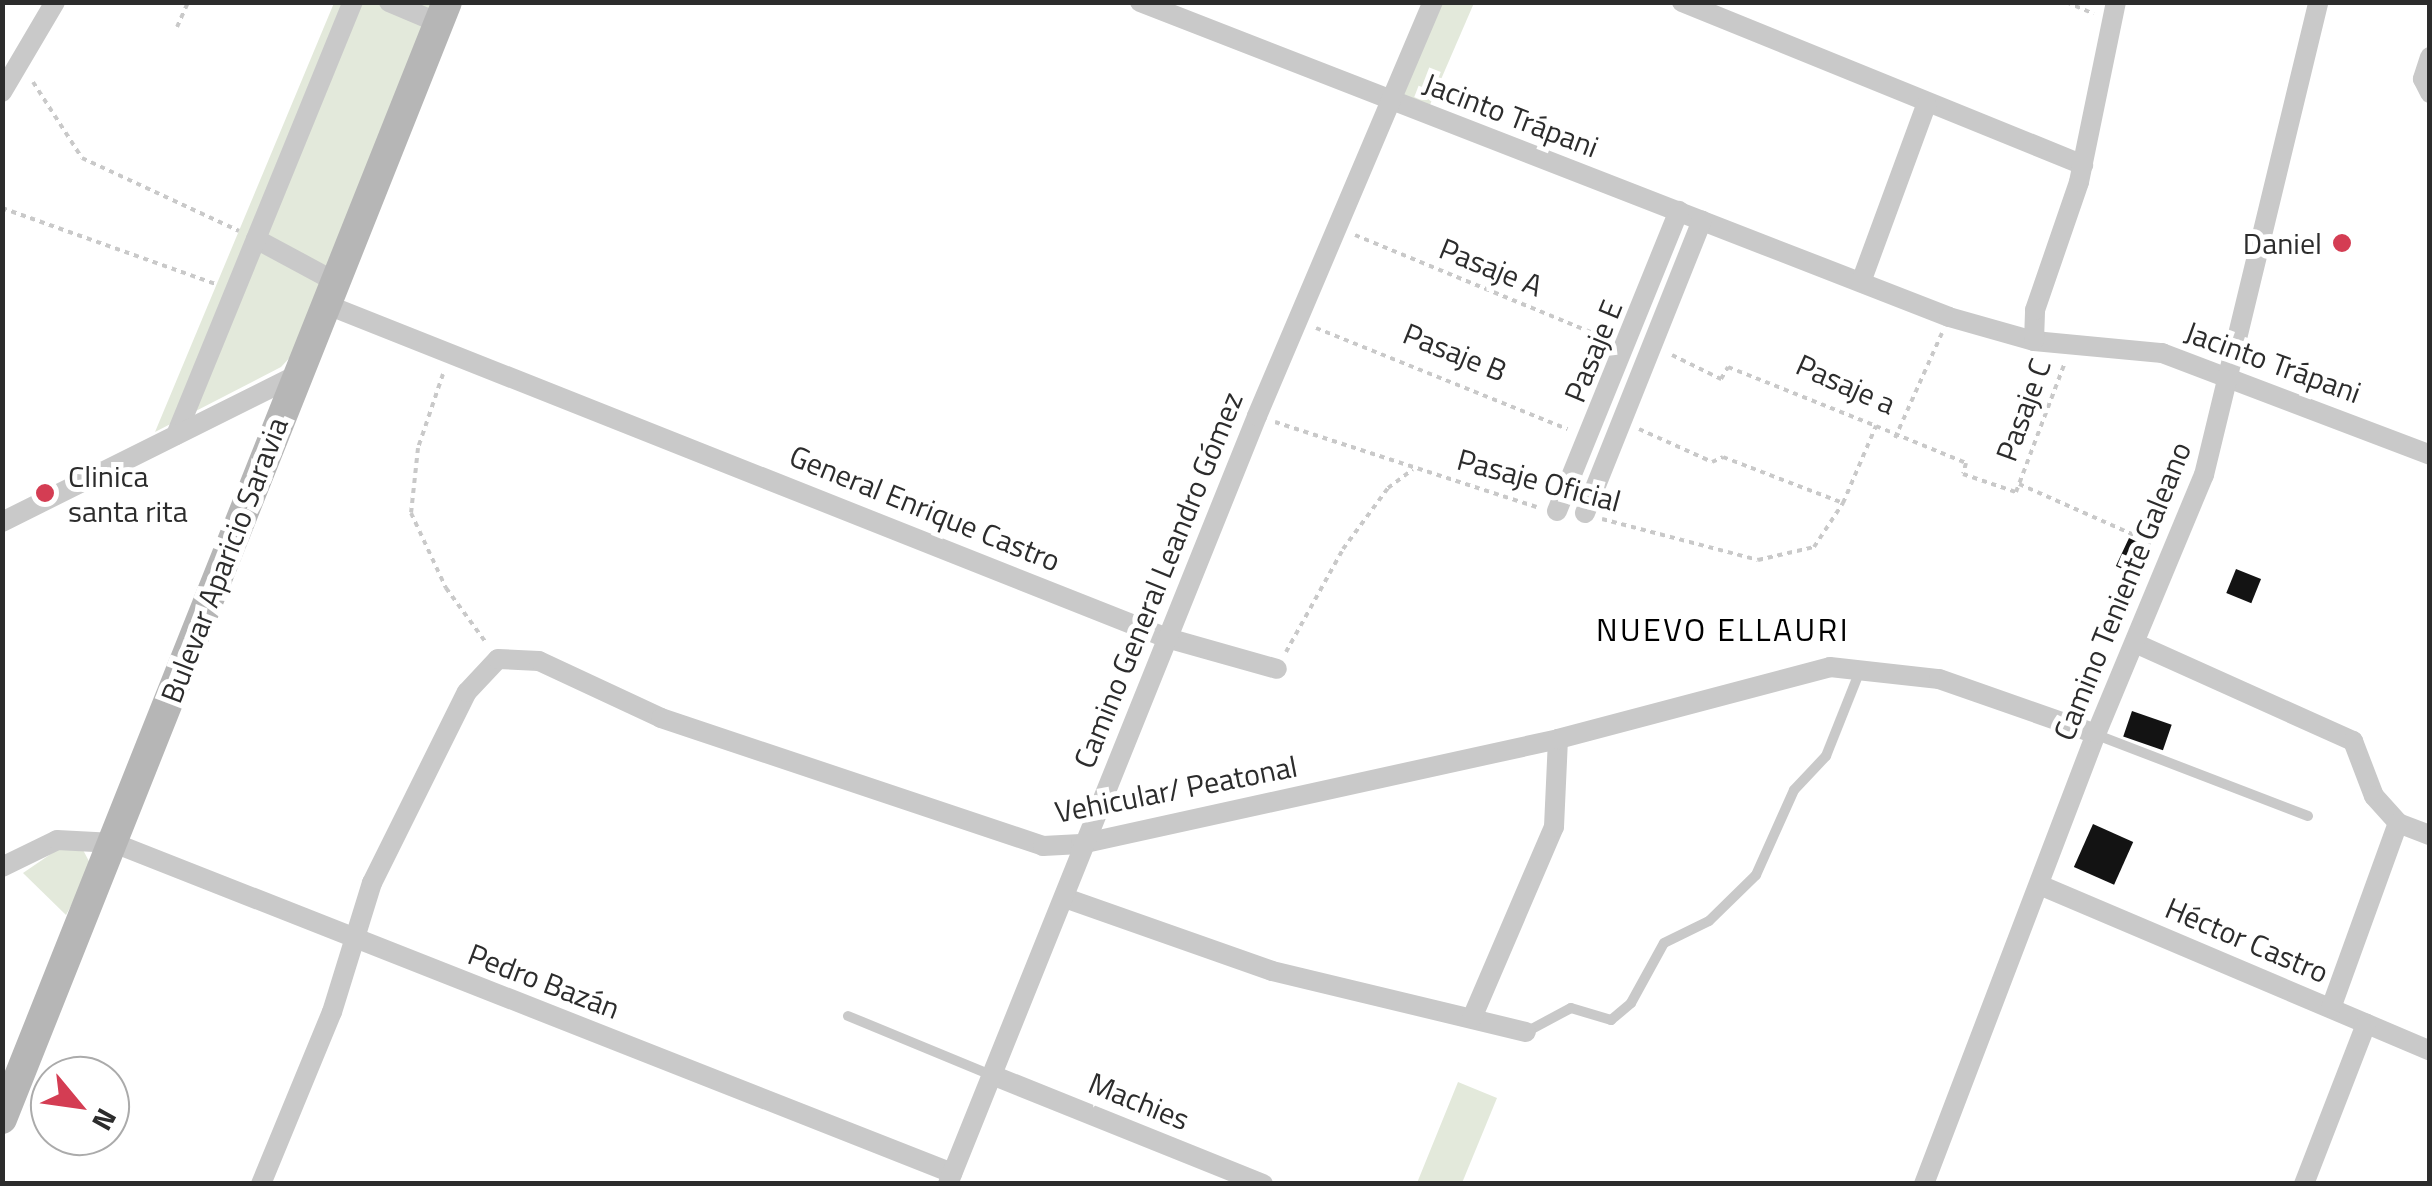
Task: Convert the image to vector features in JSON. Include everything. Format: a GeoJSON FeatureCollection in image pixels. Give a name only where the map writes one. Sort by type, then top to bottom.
{"type":"FeatureCollection","features":[{"type":"Feature","properties":{"kind":"street"},"geometry":{"type":"LineString","coordinates":[[2,92],[55,2]]}},
{"type":"Feature","properties":{"kind":"street"},"geometry":{"type":"LineString","coordinates":[[176,435],[352,2]]}},
{"type":"Feature","properties":{"kind":"street"},"geometry":{"type":"LineString","coordinates":[[389,2],[443,13]]}},
{"type":"Feature","properties":{"kind":"street","name":"Jacinto Trápani"},"geometry":{"type":"LineString","coordinates":[[1140,2],[1950,316],[2034,340],[2162,354],[2233,377],[2430,455]]}},
{"type":"Feature","properties":{"kind":"street","name":"Camino General Leandro Gómez"},"geometry":{"type":"LineString","coordinates":[[950,1178],[1064,898],[1081,844],[1433,2]]}},
{"type":"Feature","properties":{"kind":"street"},"geometry":{"type":"LineString","coordinates":[[1682,2],[1926,105],[2083,165]]}},
{"type":"Feature","properties":{"kind":"street","name":"Camino Teniente Galeano"},"geometry":{"type":"LineString","coordinates":[[1924,1184],[2042,886],[2096,734],[2137,644],[2204,475],[2233,377],[2318,2]]}},
{"type":"Feature","properties":{"kind":"street"},"geometry":{"type":"LineString","coordinates":[[2034,340],[2035,310],[2083,165],[2113,12]]}},
{"type":"Feature","properties":{"kind":"street","name":"Bulevar Aparicio Saravia"},"geometry":{"type":"LineString","coordinates":[[2,1118],[443,13]]}},
{"type":"Feature","properties":{"kind":"street"},"geometry":{"type":"LineString","coordinates":[[2427,92],[2430,56]]}},
{"type":"Feature","properties":{"kind":"street"},"geometry":{"type":"LineString","coordinates":[[1861,282],[1926,105]]}},
{"type":"Feature","properties":{"kind":"street","name":"Pasaje E"},"geometry":{"type":"LineString","coordinates":[[1557,512],[1628,348],[1679,211]]}},
{"type":"Feature","properties":{"kind":"street","name":"Pasaje E"},"geometry":{"type":"LineString","coordinates":[[1586,513],[1702,220]]}},
{"type":"Feature","properties":{"kind":"street","name":"General Enrique Castro"},"geometry":{"type":"LineString","coordinates":[[256,239],[330,293],[453,350],[1167,638],[1276,669]]}},
{"type":"Feature","properties":{"kind":"street"},"geometry":{"type":"LineString","coordinates":[[1628,348],[1650,344]]}},
{"type":"Feature","properties":{"kind":"street"},"geometry":{"type":"LineString","coordinates":[[2,522],[297,375]]}},
{"type":"Feature","properties":{"kind":"street"},"geometry":{"type":"LineString","coordinates":[[1590,438],[1610,454]]}},
{"type":"Feature","properties":{"kind":"street"},"geometry":{"type":"LineString","coordinates":[[2137,644],[2353,741],[2374,796],[2398,823],[2430,836]]}},
{"type":"Feature","properties":{"kind":"street"},"geometry":{"type":"LineString","coordinates":[[261,1184],[357,940],[372,883],[454,714],[498,660]]}},
{"type":"Feature","properties":{"kind":"street","name":"Vehicular/ Peatonal"},"geometry":{"type":"LineString","coordinates":[[498,660],[539,660],[661,718],[1043,846],[1081,844],[1558,738],[1830,667],[1862,667],[1939,679],[2096,734]]}},
{"type":"Feature","properties":{"kind":"street"},"geometry":{"type":"LineString","coordinates":[[1472,1018],[1554,826],[1558,738]]}},
{"type":"Feature","properties":{"kind":"street"},"geometry":{"type":"LineString","coordinates":[[2331,1008],[2398,823]]}},
{"type":"Feature","properties":{"kind":"street","name":"Pedro Bazán"},"geometry":{"type":"LineString","coordinates":[[2,867],[57,840],[114,843],[950,1178]]}},
{"type":"Feature","properties":{"kind":"street","name":"Héctor Castro"},"geometry":{"type":"LineString","coordinates":[[2042,886],[2430,1051]]}},
{"type":"Feature","properties":{"kind":"street"},"geometry":{"type":"LineString","coordinates":[[1064,898],[1272,971],[1526,1032]]}},
{"type":"Feature","properties":{"kind":"street"},"geometry":{"type":"LineString","coordinates":[[2304,1184],[2366,1024]]}},
{"type":"Feature","properties":{"kind":"street","name":"Machies"},"geometry":{"type":"LineString","coordinates":[[992,1075],[1263,1184]]}},
{"type":"Feature","properties":{"kind":"lane"},"geometry":{"type":"LineString","coordinates":[[1526,1032],[1571,1008],[1611,1020],[1631,1003],[1664,943],[1709,921],[1756,875],[1794,790],[1826,756],[1862,667]]}},
{"type":"Feature","properties":{"kind":"lane"},"geometry":{"type":"LineString","coordinates":[[2096,734],[2308,816]]}},
{"type":"Feature","properties":{"kind":"lane"},"geometry":{"type":"LineString","coordinates":[[848,1016],[992,1075]]}},
{"type":"Feature","properties":{"kind":"path"},"geometry":{"type":"LineString","coordinates":[[177,27],[188,2]]}},
{"type":"Feature","properties":{"kind":"path"},"geometry":{"type":"LineString","coordinates":[[2066,2],[2113,12]]}},
{"type":"Feature","properties":{"kind":"path"},"geometry":{"type":"LineString","coordinates":[[14,73],[41,85],[82,158],[256,239]]}},
{"type":"Feature","properties":{"kind":"path"},"geometry":{"type":"LineString","coordinates":[[2,208],[234,291]]}},
{"type":"Feature","properties":{"kind":"path","name":"Pasaje A"},"geometry":{"type":"LineString","coordinates":[[1336,227],[1628,348]]}},
{"type":"Feature","properties":{"kind":"path"},"geometry":{"type":"LineString","coordinates":[[1895,438],[1950,316]]}},
{"type":"Feature","properties":{"kind":"path","name":"Pasaje B"},"geometry":{"type":"LineString","coordinates":[[1298,321],[1590,438]]}},
{"type":"Feature","properties":{"kind":"path","name":"Pasaje C"},"geometry":{"type":"LineString","coordinates":[[2016,492],[2071,343]]}},
{"type":"Feature","properties":{"kind":"path","name":"Pasaje a"},"geometry":{"type":"LineString","coordinates":[[1650,344],[1722,379],[1728,368],[1876,426],[1895,438],[1966,463],[1964,474],[2016,492]]}},
{"type":"Feature","properties":{"kind":"path"},"geometry":{"type":"LineString","coordinates":[[453,350],[418,448],[411,513],[446,588],[498,660]]}},
{"type":"Feature","properties":{"kind":"path","name":"Pasaje Oficial"},"geometry":{"type":"LineString","coordinates":[[1257,416],[1557,512]]}},
{"type":"Feature","properties":{"kind":"path"},"geometry":{"type":"LineString","coordinates":[[1624,418],[1648,436],[1712,462],[1723,458],[1842,503],[1876,426]]}},
{"type":"Feature","properties":{"kind":"path"},"geometry":{"type":"LineString","coordinates":[[1276,669],[1343,549],[1388,488],[1413,469]]}},
{"type":"Feature","properties":{"kind":"path"},"geometry":{"type":"LineString","coordinates":[[2019,484],[2155,544]]}},
{"type":"Feature","properties":{"kind":"path","name":"Pasaje Oficial"},"geometry":{"type":"LineString","coordinates":[[1586,513],[1758,560],[1814,547],[1842,503]]}},
{"type":"Feature","properties":{"kind":"shaded area"},"geometry":{"type":"Polygon","coordinates":[[[334,3],[436,3],[295,352],[281,367],[155,432],[334,3]]]}},
{"type":"Feature","properties":{"kind":"shaded area"},"geometry":{"type":"Polygon","coordinates":[[[1433,3],[1474,3],[1426,114],[1391,101],[1433,3]]]}},
{"type":"Feature","properties":{"kind":"shaded area"},"geometry":{"type":"Polygon","coordinates":[[[64,845],[82,848],[92,867],[66,915],[23,873],[64,845]]]}},
{"type":"Feature","properties":{"kind":"shaded area"},"geometry":{"type":"Polygon","coordinates":[[[1458,1082],[1497,1098],[1462,1183],[1417,1183],[1458,1082]]]}},
{"type":"Feature","properties":{"kind":"building"},"geometry":{"type":"Polygon","coordinates":[[[2129,538],[2150,548],[2137,576],[2116,566],[2129,538]]]}},
{"type":"Feature","properties":{"kind":"building"},"geometry":{"type":"Polygon","coordinates":[[[2236,569],[2261,579],[2251,603],[2226,593],[2236,569]]]}},
{"type":"Feature","properties":{"kind":"building"},"geometry":{"type":"Polygon","coordinates":[[[2132,711],[2172,725],[2163,750],[2123,737],[2132,711]]]}},
{"type":"Feature","properties":{"kind":"building"},"geometry":{"type":"Polygon","coordinates":[[[2093,824],[2133,842],[2114,885],[2074,867],[2093,824]]]}},
{"type":"Feature","properties":{"kind":"place","name":"Daniel"},"geometry":{"type":"Point","coordinates":[2342,243]}},
{"type":"Feature","properties":{"kind":"place","name":"Clinica santa rita"},"geometry":{"type":"Point","coordinates":[45,493]}},
{"type":"Feature","properties":{"kind":"district","name":"NUEVO ELLAURI"},"geometry":{"type":"Point","coordinates":[1723,629]}}]}
